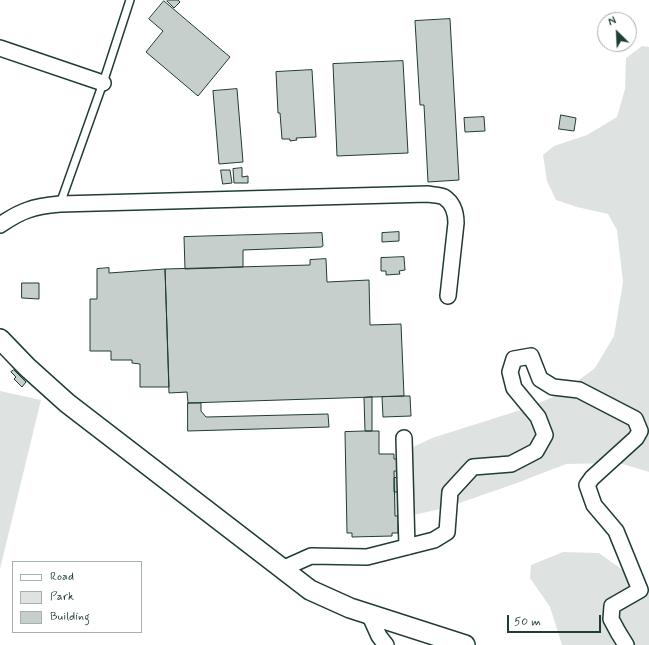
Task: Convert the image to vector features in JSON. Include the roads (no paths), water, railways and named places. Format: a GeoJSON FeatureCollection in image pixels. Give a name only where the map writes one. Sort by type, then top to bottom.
{"type":"FeatureCollection","features":[{"type":"Feature","properties":{"kind":"street"},"geometry":{"type":"LineString","coordinates":[[0,48],[103,83]]}},
{"type":"Feature","properties":{"kind":"street"},"geometry":{"type":"LineString","coordinates":[[0,225],[27,210],[42,206],[60,204],[428,194],[443,197],[452,206],[456,214],[456,231],[448,296]]}},
{"type":"Feature","properties":{"kind":"street"},"geometry":{"type":"LineString","coordinates":[[0,339],[27,367],[68,403],[310,590],[350,608],[465,645]]}},
{"type":"Feature","properties":{"kind":"street"},"geometry":{"type":"LineString","coordinates":[[282,569],[311,556],[367,557],[434,540],[447,532],[450,492],[473,467],[511,464],[536,451],[545,435],[538,416],[514,388],[510,372],[514,359],[531,356],[540,379],[553,387],[579,390],[635,419],[640,431],[636,438],[592,478],[587,485],[594,505],[616,531],[640,590],[612,606],[612,619],[626,645]]}},
{"type":"Feature","properties":{"kind":"street"},"geometry":{"type":"LineString","coordinates":[[404,438],[408,547]]}},
{"type":"Feature","properties":{"kind":"street"},"geometry":{"type":"LineString","coordinates":[[370,614],[379,636],[386,645]]}},
{"type":"Feature","properties":{"kind":"lane"},"geometry":{"type":"LineString","coordinates":[[60,204],[103,83],[130,0]]}}]}
